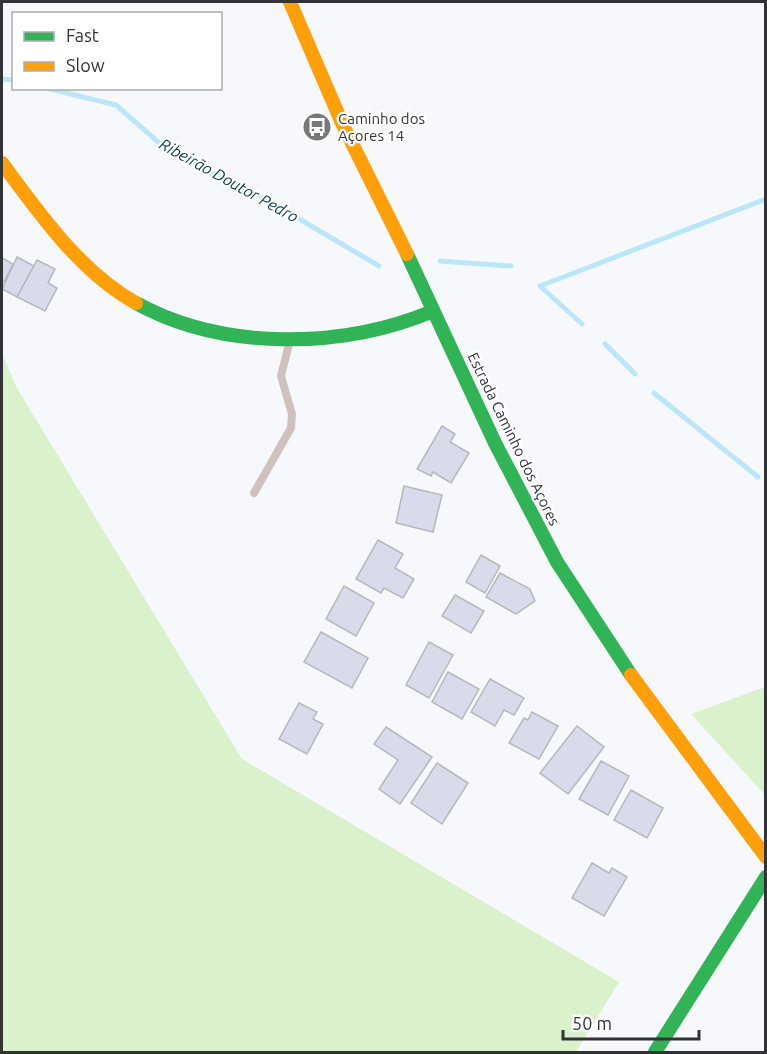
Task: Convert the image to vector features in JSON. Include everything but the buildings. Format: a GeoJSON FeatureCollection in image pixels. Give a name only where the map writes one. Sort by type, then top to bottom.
{"type":"FeatureCollection","features":[{"type":"Feature","properties":{"kind":"main road","name":"Estrada Caminho dos Açores"},"geometry":{"type":"LineString","coordinates":[[290,2],[342,123],[499,452],[577,596],[637,685],[765,857]]}},
{"type":"Feature","properties":{"kind":"main road"},"geometry":{"type":"LineString","coordinates":[[2,163],[65,244],[130,299],[179,322],[218,332],[290,340],[336,336],[403,324],[433,311]]}},
{"type":"Feature","properties":{"kind":"main road"},"geometry":{"type":"LineString","coordinates":[[656,1053],[765,877]]}},
{"type":"Feature","properties":{"kind":"lane"},"geometry":{"type":"LineString","coordinates":[[254,493],[291,428],[292,414],[281,376],[290,340]]}},
{"type":"Feature","properties":{"kind":"green space"},"geometry":{"type":"Polygon","coordinates":[[[2,354],[17,388],[242,759],[619,982],[576,1052],[2,1052],[2,354]]]}},
{"type":"Feature","properties":{"kind":"green space"},"geometry":{"type":"Polygon","coordinates":[[[766,687],[765,795],[691,714],[766,687]]]}},
{"type":"Feature","properties":{"kind":"waterway","name":"Ribeirão Doutor Pedro"},"geometry":{"type":"LineString","coordinates":[[2,79],[12,80]]}},
{"type":"Feature","properties":{"kind":"waterway","name":"Ribeirão Doutor Pedro"},"geometry":{"type":"LineString","coordinates":[[54,90],[116,105],[157,141],[193,164],[262,197],[379,266]]}},
{"type":"Feature","properties":{"kind":"waterway"},"geometry":{"type":"LineString","coordinates":[[582,324],[540,286],[766,199]]}},
{"type":"Feature","properties":{"kind":"waterway","name":"Ribeirão Doutor Pedro"},"geometry":{"type":"LineString","coordinates":[[440,261],[511,266]]}},
{"type":"Feature","properties":{"kind":"waterway","name":"Ribeirão Doutor Pedro"},"geometry":{"type":"LineString","coordinates":[[605,344],[635,374]]}},
{"type":"Feature","properties":{"kind":"waterway","name":"Ribeirão Doutor Pedro"},"geometry":{"type":"LineString","coordinates":[[654,393],[758,477]]}},
{"type":"Feature","properties":{"kind":"traffic: fast"},"geometry":{"type":"LineString","coordinates":[[407,254],[495,443],[557,562],[631,675]]}},
{"type":"Feature","properties":{"kind":"traffic: fast"},"geometry":{"type":"LineString","coordinates":[[136,303],[170,319],[206,330],[244,337],[283,339],[322,338],[361,333],[398,324],[433,311]]}},
{"type":"Feature","properties":{"kind":"traffic: fast"},"geometry":{"type":"LineString","coordinates":[[655,1052],[766,877]]}},
{"type":"Feature","properties":{"kind":"traffic: slow"},"geometry":{"type":"LineString","coordinates":[[290,2],[342,123],[407,254]]}},
{"type":"Feature","properties":{"kind":"traffic: slow"},"geometry":{"type":"LineString","coordinates":[[2,163],[46,222],[79,259],[116,290],[136,303]]}},
{"type":"Feature","properties":{"kind":"traffic: slow"},"geometry":{"type":"LineString","coordinates":[[631,675],[766,857]]}},
{"type":"Feature","properties":{"kind":"place","name":"Caminho dos Açores 14"},"geometry":{"type":"Point","coordinates":[317,127]}}]}
